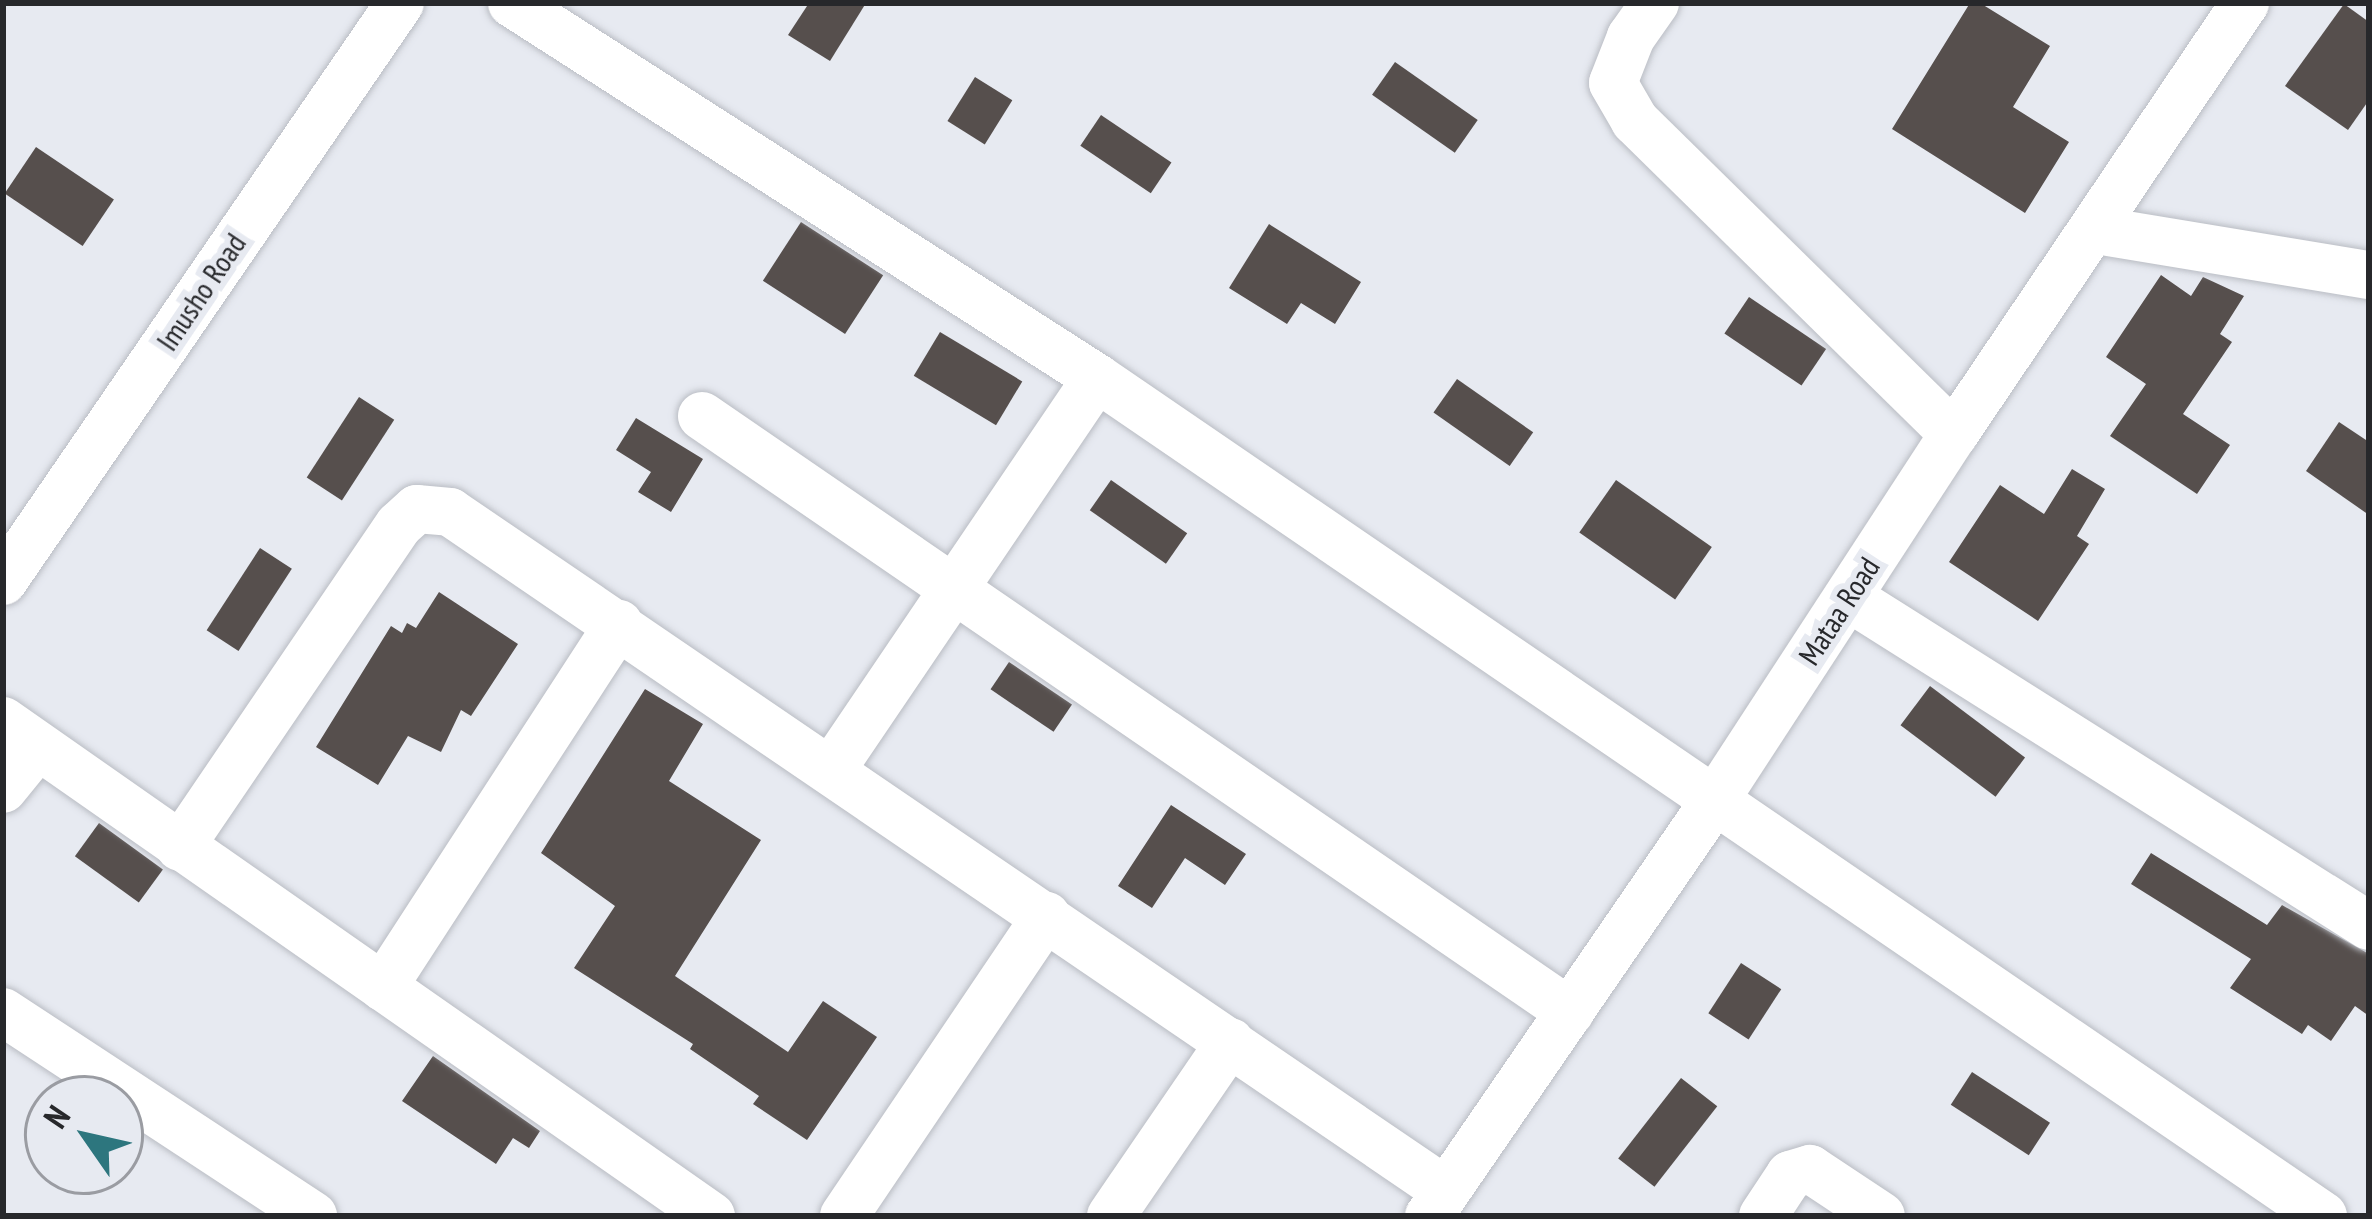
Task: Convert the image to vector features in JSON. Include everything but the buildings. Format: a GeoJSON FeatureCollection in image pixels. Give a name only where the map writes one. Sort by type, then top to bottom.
{"type":"FeatureCollection","features":[{"type":"Feature","properties":{"kind":"street","name":"Imusho Road"},"geometry":{"type":"LineString","coordinates":[[3,580],[400,3]]}},
{"type":"Feature","properties":{"kind":"street"},"geometry":{"type":"LineString","coordinates":[[512,3],[1097,378],[2323,1216]]}},
{"type":"Feature","properties":{"kind":"street"},"geometry":{"type":"LineString","coordinates":[[1655,3],[1630,37],[1613,83],[1634,121],[1954,434]]}},
{"type":"Feature","properties":{"kind":"street","name":"Mataa Road"},"geometry":{"type":"LineString","coordinates":[[1438,1204],[1715,800],[1954,434],[2246,3]]}},
{"type":"Feature","properties":{"kind":"street"},"geometry":{"type":"LineString","coordinates":[[2096,230],[2369,275]]}},
{"type":"Feature","properties":{"kind":"street"},"geometry":{"type":"LineString","coordinates":[[832,769],[1097,378]]}},
{"type":"Feature","properties":{"kind":"street"},"geometry":{"type":"LineString","coordinates":[[702,416],[952,593],[1570,1012]]}},
{"type":"Feature","properties":{"kind":"street"},"geometry":{"type":"LineString","coordinates":[[180,847],[399,525],[417,508],[450,512],[1230,1042],[1438,1204]]}},
{"type":"Feature","properties":{"kind":"street"},"geometry":{"type":"LineString","coordinates":[[1847,598],[2369,926]]}},
{"type":"Feature","properties":{"kind":"street"},"geometry":{"type":"LineString","coordinates":[[383,988],[619,625]]}},
{"type":"Feature","properties":{"kind":"street"},"geometry":{"type":"LineString","coordinates":[[3,789],[20,734],[711,1216]]}},
{"type":"Feature","properties":{"kind":"street"},"geometry":{"type":"LineString","coordinates":[[844,1216],[1046,916]]}},
{"type":"Feature","properties":{"kind":"street"},"geometry":{"type":"LineString","coordinates":[[3,1012],[313,1216]]}},
{"type":"Feature","properties":{"kind":"street"},"geometry":{"type":"LineString","coordinates":[[1111,1216],[1230,1042]]}},
{"type":"Feature","properties":{"kind":"street"},"geometry":{"type":"LineString","coordinates":[[1763,1216],[1790,1175],[1810,1169],[1881,1216]]}}]}
